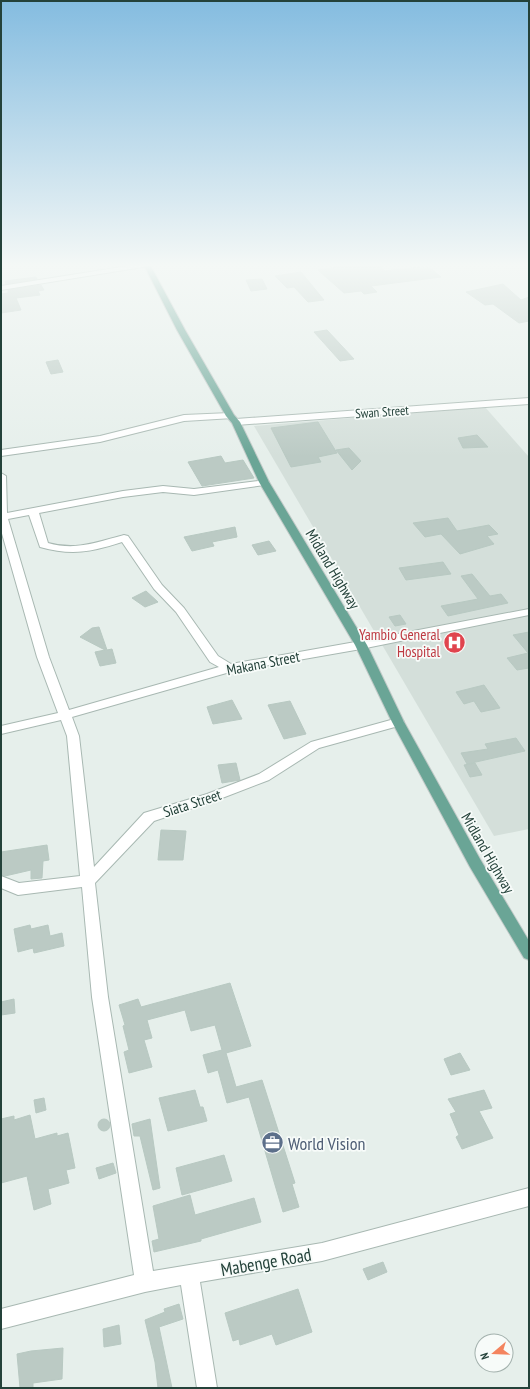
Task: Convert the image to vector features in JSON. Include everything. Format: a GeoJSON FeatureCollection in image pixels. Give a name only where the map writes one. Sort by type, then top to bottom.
{"type":"FeatureCollection","features":[{"type":"Feature","properties":{"kind":"main road","name":"Midland Highway"},"geometry":{"type":"LineString","coordinates":[[181,328],[233,419],[264,482],[361,645],[398,722],[475,863],[529,954]]}},
{"type":"Feature","properties":{"kind":"street","name":"Swan Street"},"geometry":{"type":"LineString","coordinates":[[1,453],[100,439],[184,418],[233,419],[529,401]]}},
{"type":"Feature","properties":{"kind":"street"},"geometry":{"type":"LineString","coordinates":[[1,476],[2,516],[43,657],[73,736],[100,997],[145,1282]]}},
{"type":"Feature","properties":{"kind":"street"},"geometry":{"type":"LineString","coordinates":[[2,516],[83,503],[122,494],[163,489],[194,492],[264,482]]}},
{"type":"Feature","properties":{"kind":"street"},"geometry":{"type":"LineString","coordinates":[[33,511],[44,545],[57,550],[80,552],[124,538],[158,587],[180,610],[214,659],[229,668]]}},
{"type":"Feature","properties":{"kind":"street","name":"Makana Street"},"geometry":{"type":"LineString","coordinates":[[1,730],[65,715],[229,668],[361,645],[529,612]]}},
{"type":"Feature","properties":{"kind":"street","name":"Siata Street"},"geometry":{"type":"LineString","coordinates":[[89,881],[149,817],[212,797],[264,777],[315,745],[398,722]]}},
{"type":"Feature","properties":{"kind":"street"},"geometry":{"type":"LineString","coordinates":[[1,882],[18,889],[89,881]]}},
{"type":"Feature","properties":{"kind":"street","name":"Mabenge Road"},"geometry":{"type":"LineString","coordinates":[[1,1319],[145,1282],[322,1252],[529,1197]]}},
{"type":"Feature","properties":{"kind":"street"},"geometry":{"type":"LineString","coordinates":[[189,1275],[207,1388]]}},
{"type":"Feature","properties":{"kind":"shaded area","name":"Yambio General Hospital"},"geometry":{"type":"Polygon","coordinates":[[[485,407],[529,457],[529,829],[494,836],[254,426],[485,407]]]}},
{"type":"Feature","properties":{"kind":"building"},"geometry":{"type":"Polygon","coordinates":[[[327,330],[354,359],[340,361],[314,332],[327,330]]]}},
{"type":"Feature","properties":{"kind":"building"},"geometry":{"type":"Polygon","coordinates":[[[58,360],[63,372],[51,374],[46,362],[58,360]]]}},
{"type":"Feature","properties":{"kind":"building"},"geometry":{"type":"Polygon","coordinates":[[[318,422],[337,453],[318,457],[321,462],[291,467],[271,428],[318,422]]]}},
{"type":"Feature","properties":{"kind":"building"},"geometry":{"type":"Polygon","coordinates":[[[477,435],[488,447],[463,448],[458,438],[477,435]]]}},
{"type":"Feature","properties":{"kind":"building"},"geometry":{"type":"Polygon","coordinates":[[[349,448],[361,461],[352,470],[336,450],[349,448]]]}},
{"type":"Feature","properties":{"kind":"building"},"geometry":{"type":"Polygon","coordinates":[[[221,456],[225,463],[243,460],[254,478],[202,486],[188,462],[221,456]]]}},
{"type":"Feature","properties":{"kind":"building"},"geometry":{"type":"Polygon","coordinates":[[[448,518],[457,531],[489,525],[498,534],[487,536],[494,544],[460,554],[441,534],[425,537],[413,523],[448,518]]]}},
{"type":"Feature","properties":{"kind":"building"},"geometry":{"type":"Polygon","coordinates":[[[235,527],[237,537],[212,542],[214,546],[192,551],[184,537],[235,527]]]}},
{"type":"Feature","properties":{"kind":"building"},"geometry":{"type":"Polygon","coordinates":[[[269,541],[276,551],[258,555],[252,545],[269,541]]]}},
{"type":"Feature","properties":{"kind":"building"},"geometry":{"type":"Polygon","coordinates":[[[443,562],[451,574],[406,580],[399,568],[443,562]]]}},
{"type":"Feature","properties":{"kind":"building"},"geometry":{"type":"Polygon","coordinates":[[[472,574],[490,596],[501,594],[508,603],[448,616],[441,606],[478,599],[461,576],[472,574]]]}},
{"type":"Feature","properties":{"kind":"building"},"geometry":{"type":"Polygon","coordinates":[[[146,591],[158,602],[145,607],[132,598],[146,591]]]}},
{"type":"Feature","properties":{"kind":"building"},"geometry":{"type":"Polygon","coordinates":[[[400,615],[406,624],[395,626],[389,617],[400,615]]]}},
{"type":"Feature","properties":{"kind":"building"},"geometry":{"type":"Polygon","coordinates":[[[99,627],[107,650],[112,649],[116,663],[100,666],[95,652],[105,650],[80,637],[92,628],[99,627]]]}},
{"type":"Feature","properties":{"kind":"building"},"geometry":{"type":"Polygon","coordinates":[[[529,632],[529,668],[517,670],[507,658],[528,653],[513,635],[529,632]]]}},
{"type":"Feature","properties":{"kind":"building"},"geometry":{"type":"Polygon","coordinates":[[[484,685],[500,708],[481,712],[474,701],[464,704],[456,692],[484,685]]]}},
{"type":"Feature","properties":{"kind":"building"},"geometry":{"type":"Polygon","coordinates":[[[232,700],[242,719],[213,724],[207,707],[232,700]]]}},
{"type":"Feature","properties":{"kind":"building"},"geometry":{"type":"Polygon","coordinates":[[[290,701],[306,734],[284,739],[268,705],[290,701]]]}},
{"type":"Feature","properties":{"kind":"building"},"geometry":{"type":"Polygon","coordinates":[[[516,738],[525,751],[467,764],[461,753],[488,749],[485,744],[516,738]]]}},
{"type":"Feature","properties":{"kind":"building"},"geometry":{"type":"Polygon","coordinates":[[[236,763],[240,780],[222,783],[218,765],[236,763]]]}},
{"type":"Feature","properties":{"kind":"building"},"geometry":{"type":"Polygon","coordinates":[[[475,763],[482,775],[470,777],[464,765],[475,763]]]}},
{"type":"Feature","properties":{"kind":"building"},"geometry":{"type":"Polygon","coordinates":[[[161,830],[186,831],[183,860],[158,860],[161,830]]]}},
{"type":"Feature","properties":{"kind":"building"},"geometry":{"type":"Polygon","coordinates":[[[47,845],[49,860],[43,861],[42,878],[31,879],[31,870],[5,876],[1,875],[1,852],[47,845]]]}},
{"type":"Feature","properties":{"kind":"building"},"geometry":{"type":"Polygon","coordinates":[[[30,925],[31,929],[48,925],[50,936],[62,933],[64,946],[34,953],[33,948],[18,952],[14,929],[30,925]]]}},
{"type":"Feature","properties":{"kind":"building"},"geometry":{"type":"Polygon","coordinates":[[[230,983],[251,1046],[226,1053],[236,1087],[262,1080],[295,1183],[292,1184],[299,1207],[283,1212],[249,1097],[227,1103],[218,1070],[208,1073],[203,1055],[222,1050],[215,1025],[191,1031],[185,1010],[147,1020],[152,1038],[144,1040],[152,1067],[129,1073],[124,1052],[129,1050],[123,1026],[125,1025],[119,1005],[138,999],[141,1007],[230,983]]]}},
{"type":"Feature","properties":{"kind":"building"},"geometry":{"type":"Polygon","coordinates":[[[14,999],[15,1013],[1,1015],[1,1002],[14,999]]]}},
{"type":"Feature","properties":{"kind":"building"},"geometry":{"type":"Polygon","coordinates":[[[460,1053],[470,1070],[451,1075],[444,1059],[460,1053]]]}},
{"type":"Feature","properties":{"kind":"building"},"geometry":{"type":"Polygon","coordinates":[[[195,1090],[200,1107],[203,1107],[207,1121],[168,1131],[159,1098],[195,1090]]]}},
{"type":"Feature","properties":{"kind":"building"},"geometry":{"type":"Polygon","coordinates":[[[484,1090],[492,1108],[479,1111],[493,1138],[462,1149],[456,1137],[459,1135],[450,1114],[456,1112],[448,1099],[484,1090]]]}},
{"type":"Feature","properties":{"kind":"building"},"geometry":{"type":"Polygon","coordinates":[[[44,1098],[46,1110],[36,1113],[34,1100],[44,1098]]]}},
{"type":"Feature","properties":{"kind":"building"},"geometry":{"type":"Polygon","coordinates":[[[30,1115],[35,1139],[57,1133],[57,1136],[68,1133],[75,1168],[66,1170],[69,1183],[48,1189],[51,1204],[34,1210],[27,1176],[1,1183],[1,1119],[14,1116],[14,1120],[30,1115]]]}},
{"type":"Feature","properties":{"kind":"building"},"geometry":{"type":"Polygon","coordinates":[[[102,1119],[106,1119],[110,1125],[106,1131],[102,1131],[98,1127],[98,1123],[102,1119]]]}},
{"type":"Feature","properties":{"kind":"building"},"geometry":{"type":"Polygon","coordinates":[[[150,1119],[160,1188],[153,1190],[140,1136],[134,1136],[132,1124],[150,1119]]]}},
{"type":"Feature","properties":{"kind":"building"},"geometry":{"type":"Polygon","coordinates":[[[224,1155],[232,1181],[182,1195],[176,1168],[224,1155]]]}},
{"type":"Feature","properties":{"kind":"building"},"geometry":{"type":"Polygon","coordinates":[[[113,1163],[116,1173],[99,1179],[96,1168],[113,1163]]]}},
{"type":"Feature","properties":{"kind":"building"},"geometry":{"type":"Polygon","coordinates":[[[190,1195],[195,1215],[254,1198],[261,1222],[201,1239],[201,1241],[154,1252],[152,1241],[159,1239],[153,1206],[190,1195]]]}},
{"type":"Feature","properties":{"kind":"building"},"geometry":{"type":"Polygon","coordinates":[[[383,1262],[387,1272],[368,1280],[363,1269],[383,1262]]]}},
{"type":"Feature","properties":{"kind":"building"},"geometry":{"type":"Polygon","coordinates":[[[298,1289],[312,1332],[276,1345],[272,1334],[240,1345],[239,1339],[233,1341],[225,1313],[298,1289]]]}},
{"type":"Feature","properties":{"kind":"building"},"geometry":{"type":"Polygon","coordinates":[[[179,1304],[183,1319],[159,1327],[172,1388],[158,1388],[155,1362],[145,1320],[165,1312],[164,1309],[179,1304]]]}},
{"type":"Feature","properties":{"kind":"building"},"geometry":{"type":"Polygon","coordinates":[[[119,1325],[121,1344],[104,1347],[103,1329],[119,1325]]]}},
{"type":"Feature","properties":{"kind":"building"},"geometry":{"type":"Polygon","coordinates":[[[63,1348],[62,1379],[33,1383],[33,1388],[20,1388],[17,1354],[63,1348]]]}},
{"type":"Feature","properties":{"kind":"place","name":"Yambio General Hospital"},"geometry":{"type":"Point","coordinates":[455,643]}},
{"type":"Feature","properties":{"kind":"place","name":"World Vision"},"geometry":{"type":"Point","coordinates":[273,1143]}}]}
